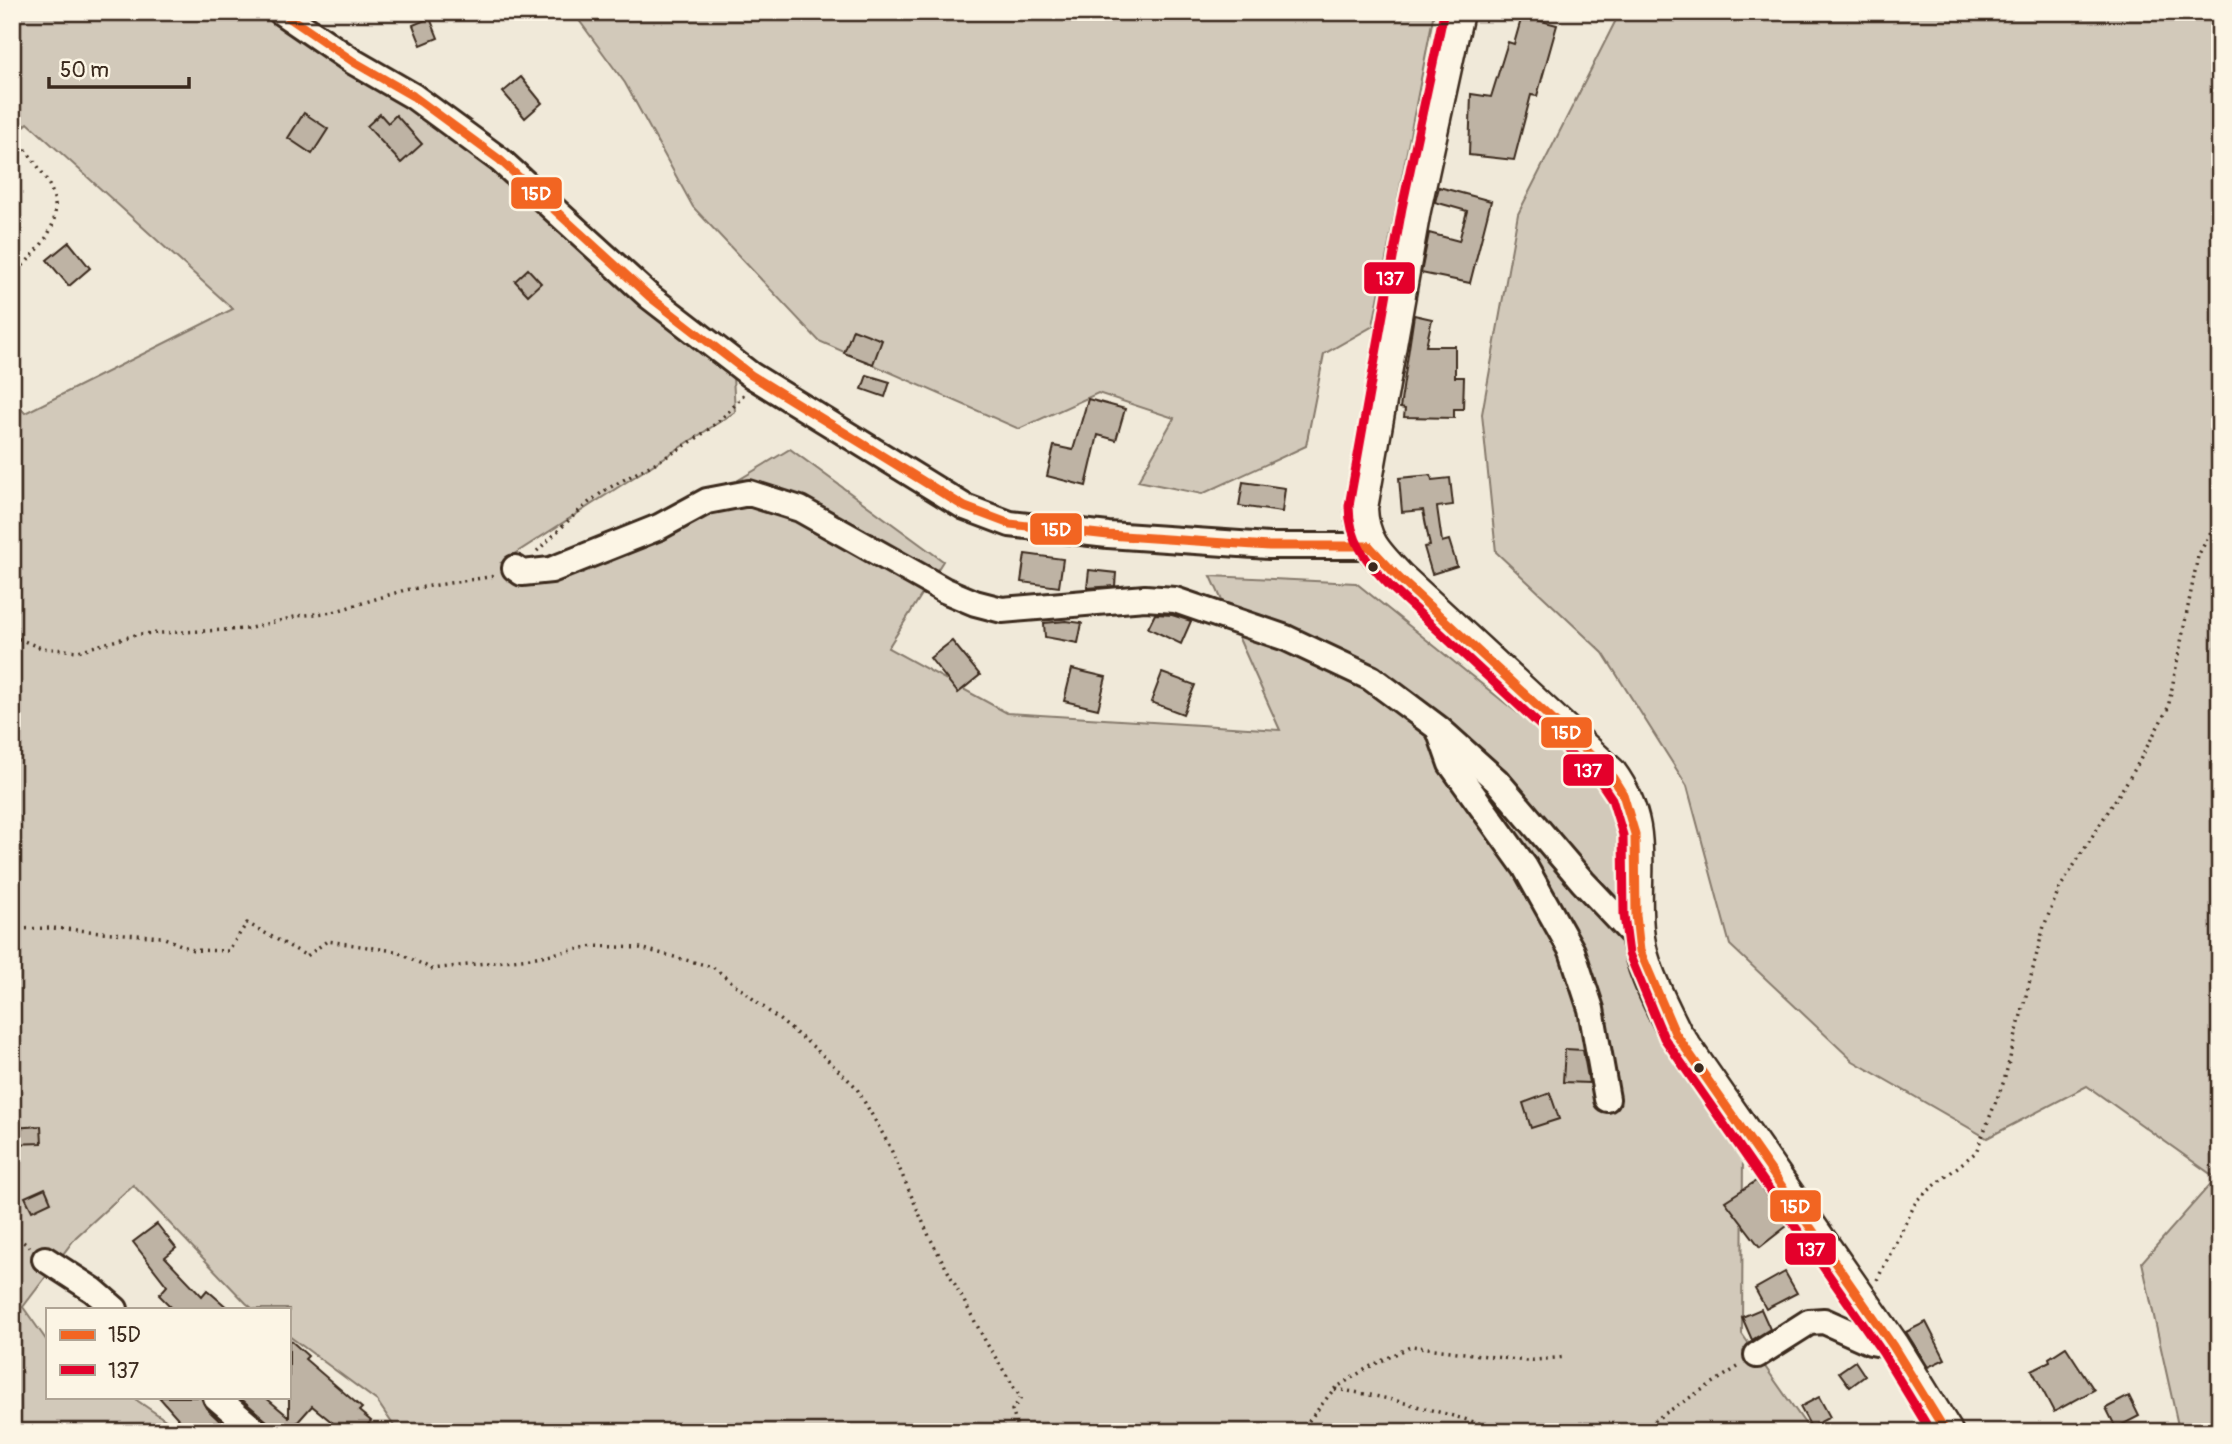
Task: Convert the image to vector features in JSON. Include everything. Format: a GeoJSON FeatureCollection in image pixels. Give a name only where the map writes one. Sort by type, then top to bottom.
{"type":"FeatureCollection","features":[{"type":"Feature","properties":{"kind":"main road"},"geometry":{"type":"LineString","coordinates":[[1457,12],[1413,210],[1365,483],[1362,527],[1369,546],[1399,578],[1610,772],[1626,794],[1639,853],[1639,941],[1652,984],[1675,1033],[1864,1303],[1947,1432]]}},
{"type":"Feature","properties":{"kind":"street"},"geometry":{"type":"LineString","coordinates":[[281,12],[354,62],[413,96],[500,160],[650,296],[751,375],[965,507],[1010,523],[1108,535],[1269,546],[1369,546]]}},
{"type":"Feature","properties":{"kind":"street"},"geometry":{"type":"LineString","coordinates":[[515,568],[522,573],[551,570],[659,527],[707,500],[749,493],[800,509],[944,590],[975,603],[1002,610],[1145,598],[1175,600],[1286,638],[1371,678],[1438,728],[1497,781],[1583,882],[1639,941]]}},
{"type":"Feature","properties":{"kind":"street"},"geometry":{"type":"LineString","coordinates":[[1438,728],[1451,764],[1525,867],[1572,951],[1591,1009],[1607,1100]]}},
{"type":"Feature","properties":{"kind":"street"},"geometry":{"type":"LineString","coordinates":[[46,1259],[93,1290],[114,1308]]}},
{"type":"Feature","properties":{"kind":"street"},"geometry":{"type":"LineString","coordinates":[[1756,1355],[1809,1322],[1824,1321],[1871,1342],[1893,1346]]}},
{"type":"Feature","properties":{"kind":"street"},"geometry":{"type":"LineString","coordinates":[[217,1398],[257,1432]]}},
{"type":"Feature","properties":{"kind":"path"},"geometry":{"type":"LineString","coordinates":[[12,133],[42,170],[56,202],[56,223],[50,235],[12,276]]}},
{"type":"Feature","properties":{"kind":"path"},"geometry":{"type":"LineString","coordinates":[[12,636],[41,648],[78,650],[139,634],[247,629],[298,616],[333,612],[405,590],[491,578],[515,568],[615,484],[690,445],[734,407],[746,391],[751,375]]}},
{"type":"Feature","properties":{"kind":"path"},"geometry":{"type":"LineString","coordinates":[[1864,1303],[1903,1234],[1917,1200],[1976,1152],[2004,1080],[2044,926],[2059,890],[2135,769],[2168,708],[2198,556],[2220,515]]}},
{"type":"Feature","properties":{"kind":"path"},"geometry":{"type":"LineString","coordinates":[[12,929],[52,928],[163,937],[193,950],[228,951],[247,923],[307,956],[327,941],[395,951],[432,969],[531,958],[593,946],[640,948],[713,967],[816,1049],[856,1087],[889,1144],[929,1236],[987,1344],[1021,1398],[1012,1410],[1019,1432]]}},
{"type":"Feature","properties":{"kind":"path"},"geometry":{"type":"LineString","coordinates":[[1300,1432],[1334,1390],[1369,1367],[1412,1346],[1525,1361],[1566,1357]]}},
{"type":"Feature","properties":{"kind":"path"},"geometry":{"type":"LineString","coordinates":[[1636,1432],[1756,1355]]}},
{"type":"Feature","properties":{"kind":"path"},"geometry":{"type":"LineString","coordinates":[[1334,1390],[1377,1395],[1425,1406],[1512,1432]]}},
{"type":"Feature","properties":{"kind":"shaded area"},"geometry":{"type":"Polygon","coordinates":[[[12,12],[257,12],[388,90],[509,178],[733,376],[735,412],[502,562],[597,565],[790,449],[943,561],[888,648],[1007,713],[1280,730],[1211,576],[1356,583],[1612,789],[1636,982],[1743,1147],[1742,1334],[1811,1432],[398,1432],[377,1401],[290,1337],[290,1308],[252,1308],[133,1185],[76,1237],[23,1307],[46,1340],[46,1398],[133,1398],[183,1432],[12,1432],[12,399],[25,413],[233,309],[28,123],[12,137],[12,12]]]}},
{"type":"Feature","properties":{"kind":"shaded area"},"geometry":{"type":"Polygon","coordinates":[[[573,12],[1434,12],[1373,326],[1324,354],[1306,446],[1202,494],[1138,481],[1174,418],[1098,393],[1019,429],[819,341],[693,207],[625,83],[573,12]]]}},
{"type":"Feature","properties":{"kind":"shaded area"},"geometry":{"type":"Polygon","coordinates":[[[1620,12],[2220,12],[2220,1432],[2179,1430],[2142,1262],[2216,1178],[2087,1086],[1987,1138],[1853,1061],[1730,945],[1687,786],[1603,653],[1496,552],[1482,414],[1518,214],[1620,12]]]}},
{"type":"Feature","properties":{"kind":"building"},"geometry":{"type":"Polygon","coordinates":[[[1522,16],[1557,25],[1537,96],[1531,95],[1514,160],[1469,155],[1471,94],[1491,97],[1508,42],[1514,44],[1522,16]]]}},
{"type":"Feature","properties":{"kind":"building"},"geometry":{"type":"Polygon","coordinates":[[[430,18],[438,38],[421,45],[413,25],[430,18]]]}},
{"type":"Feature","properties":{"kind":"building"},"geometry":{"type":"Polygon","coordinates":[[[521,77],[542,103],[525,118],[503,92],[521,77]]]}},
{"type":"Feature","properties":{"kind":"building"},"geometry":{"type":"Polygon","coordinates":[[[304,113],[328,129],[312,154],[288,138],[304,113]]]}},
{"type":"Feature","properties":{"kind":"building"},"geometry":{"type":"Polygon","coordinates":[[[380,114],[388,123],[396,115],[422,144],[401,163],[367,126],[380,114]]]}},
{"type":"Feature","properties":{"kind":"building"},"geometry":{"type":"Polygon","coordinates":[[[1439,187],[1491,201],[1470,283],[1421,273],[1429,233],[1459,241],[1467,211],[1435,202],[1439,187]]]}},
{"type":"Feature","properties":{"kind":"building"},"geometry":{"type":"Polygon","coordinates":[[[69,242],[90,268],[69,286],[47,260],[69,242]]]}},
{"type":"Feature","properties":{"kind":"building"},"geometry":{"type":"Polygon","coordinates":[[[528,269],[541,283],[528,295],[515,281],[528,269]]]}},
{"type":"Feature","properties":{"kind":"building"},"geometry":{"type":"Polygon","coordinates":[[[1414,315],[1432,319],[1426,346],[1455,346],[1455,377],[1464,377],[1463,409],[1454,409],[1454,418],[1404,417],[1405,409],[1400,408],[1414,315]]]}},
{"type":"Feature","properties":{"kind":"building"},"geometry":{"type":"Polygon","coordinates":[[[853,329],[882,340],[873,364],[844,353],[853,329]]]}},
{"type":"Feature","properties":{"kind":"building"},"geometry":{"type":"Polygon","coordinates":[[[867,375],[890,382],[885,397],[862,389],[867,375]]]}},
{"type":"Feature","properties":{"kind":"building"},"geometry":{"type":"Polygon","coordinates":[[[1088,399],[1125,409],[1116,440],[1098,435],[1086,486],[1047,476],[1054,446],[1073,450],[1088,399]]]}},
{"type":"Feature","properties":{"kind":"building"},"geometry":{"type":"Polygon","coordinates":[[[1431,475],[1432,480],[1450,478],[1453,505],[1437,507],[1442,542],[1449,540],[1457,566],[1432,574],[1424,547],[1430,546],[1423,510],[1402,512],[1399,478],[1431,475]]]}},
{"type":"Feature","properties":{"kind":"building"},"geometry":{"type":"Polygon","coordinates":[[[1243,482],[1285,488],[1282,512],[1239,506],[1243,482]]]}},
{"type":"Feature","properties":{"kind":"building"},"geometry":{"type":"Polygon","coordinates":[[[1025,554],[1063,559],[1059,587],[1021,582],[1025,554]]]}},
{"type":"Feature","properties":{"kind":"building"},"geometry":{"type":"Polygon","coordinates":[[[1089,570],[1116,573],[1115,586],[1087,588],[1089,570]]]}},
{"type":"Feature","properties":{"kind":"building"},"geometry":{"type":"Polygon","coordinates":[[[1155,614],[1172,615],[1191,621],[1181,644],[1148,628],[1155,614]]]}},
{"type":"Feature","properties":{"kind":"building"},"geometry":{"type":"Polygon","coordinates":[[[1044,623],[1082,623],[1078,643],[1045,637],[1044,623]]]}},
{"type":"Feature","properties":{"kind":"building"},"geometry":{"type":"Polygon","coordinates":[[[952,641],[980,675],[958,693],[930,658],[952,641]]]}},
{"type":"Feature","properties":{"kind":"building"},"geometry":{"type":"Polygon","coordinates":[[[1072,669],[1106,677],[1098,709],[1064,701],[1072,669]]]}},
{"type":"Feature","properties":{"kind":"building"},"geometry":{"type":"Polygon","coordinates":[[[1162,673],[1195,685],[1183,714],[1151,702],[1162,673]]]}},
{"type":"Feature","properties":{"kind":"building"},"geometry":{"type":"Polygon","coordinates":[[[1565,1049],[1583,1050],[1589,1083],[1563,1082],[1565,1049]]]}},
{"type":"Feature","properties":{"kind":"building"},"geometry":{"type":"Polygon","coordinates":[[[1550,1093],[1559,1119],[1531,1128],[1523,1103],[1550,1093]]]}},
{"type":"Feature","properties":{"kind":"building"},"geometry":{"type":"Polygon","coordinates":[[[41,1126],[42,1143],[12,1144],[12,1128],[41,1126]]]}},
{"type":"Feature","properties":{"kind":"building"},"geometry":{"type":"Polygon","coordinates":[[[1756,1181],[1787,1226],[1760,1247],[1725,1201],[1756,1181]]]}},
{"type":"Feature","properties":{"kind":"building"},"geometry":{"type":"Polygon","coordinates":[[[45,1188],[51,1202],[32,1211],[25,1197],[45,1188]]]}},
{"type":"Feature","properties":{"kind":"building"},"geometry":{"type":"Polygon","coordinates":[[[157,1224],[176,1248],[165,1257],[202,1296],[207,1290],[228,1308],[172,1308],[159,1295],[167,1286],[133,1242],[157,1224]]]}},
{"type":"Feature","properties":{"kind":"building"},"geometry":{"type":"Polygon","coordinates":[[[1785,1272],[1797,1293],[1766,1309],[1755,1289],[1785,1272]]]}},
{"type":"Feature","properties":{"kind":"building"},"geometry":{"type":"Polygon","coordinates":[[[1761,1309],[1770,1329],[1752,1340],[1742,1317],[1761,1309]]]}},
{"type":"Feature","properties":{"kind":"building"},"geometry":{"type":"Polygon","coordinates":[[[1926,1322],[1945,1359],[1928,1367],[1906,1332],[1926,1322]]]}},
{"type":"Feature","properties":{"kind":"building"},"geometry":{"type":"Polygon","coordinates":[[[290,1340],[308,1356],[305,1359],[362,1408],[359,1411],[371,1421],[362,1432],[344,1432],[312,1406],[296,1424],[305,1432],[272,1432],[267,1421],[240,1398],[266,1398],[289,1417],[290,1340]]]}},
{"type":"Feature","properties":{"kind":"building"},"geometry":{"type":"Polygon","coordinates":[[[2066,1347],[2094,1390],[2054,1412],[2032,1370],[2050,1361],[2049,1358],[2066,1347]]]}},
{"type":"Feature","properties":{"kind":"building"},"geometry":{"type":"Polygon","coordinates":[[[1855,1361],[1865,1376],[1850,1387],[1839,1372],[1855,1361]]]}},
{"type":"Feature","properties":{"kind":"building"},"geometry":{"type":"Polygon","coordinates":[[[2129,1396],[2139,1416],[2116,1428],[2106,1408],[2129,1396]]]}},
{"type":"Feature","properties":{"kind":"building"},"geometry":{"type":"Polygon","coordinates":[[[1819,1397],[1830,1417],[1811,1427],[1800,1407],[1819,1397]]]}},
{"type":"Feature","properties":{"kind":"building"},"geometry":{"type":"Polygon","coordinates":[[[160,1398],[201,1398],[206,1408],[231,1432],[190,1432],[160,1398]]]}},
{"type":"Feature","properties":{"kind":"transit line","name":"15D"},"geometry":{"type":"LineString","coordinates":[[281,12],[354,62],[413,96],[500,160],[650,297],[751,375],[965,507],[1010,524],[1108,535],[1269,546],[1369,546]]}},
{"type":"Feature","properties":{"kind":"transit line","name":"137"},"geometry":{"type":"LineString","coordinates":[[1444,12],[1402,208],[1349,506],[1352,530],[1367,560],[1390,586],[1600,781],[1612,799],[1623,835],[1624,915],[1629,954],[1664,1038],[1883,1353],[1931,1432]]}},
{"type":"Feature","properties":{"kind":"transit line","name":"15D"},"geometry":{"type":"LineString","coordinates":[[1369,546],[1399,578],[1610,773],[1623,794],[1635,834],[1636,915],[1640,951],[1675,1033],[1893,1346],[1946,1432]]}}]}
